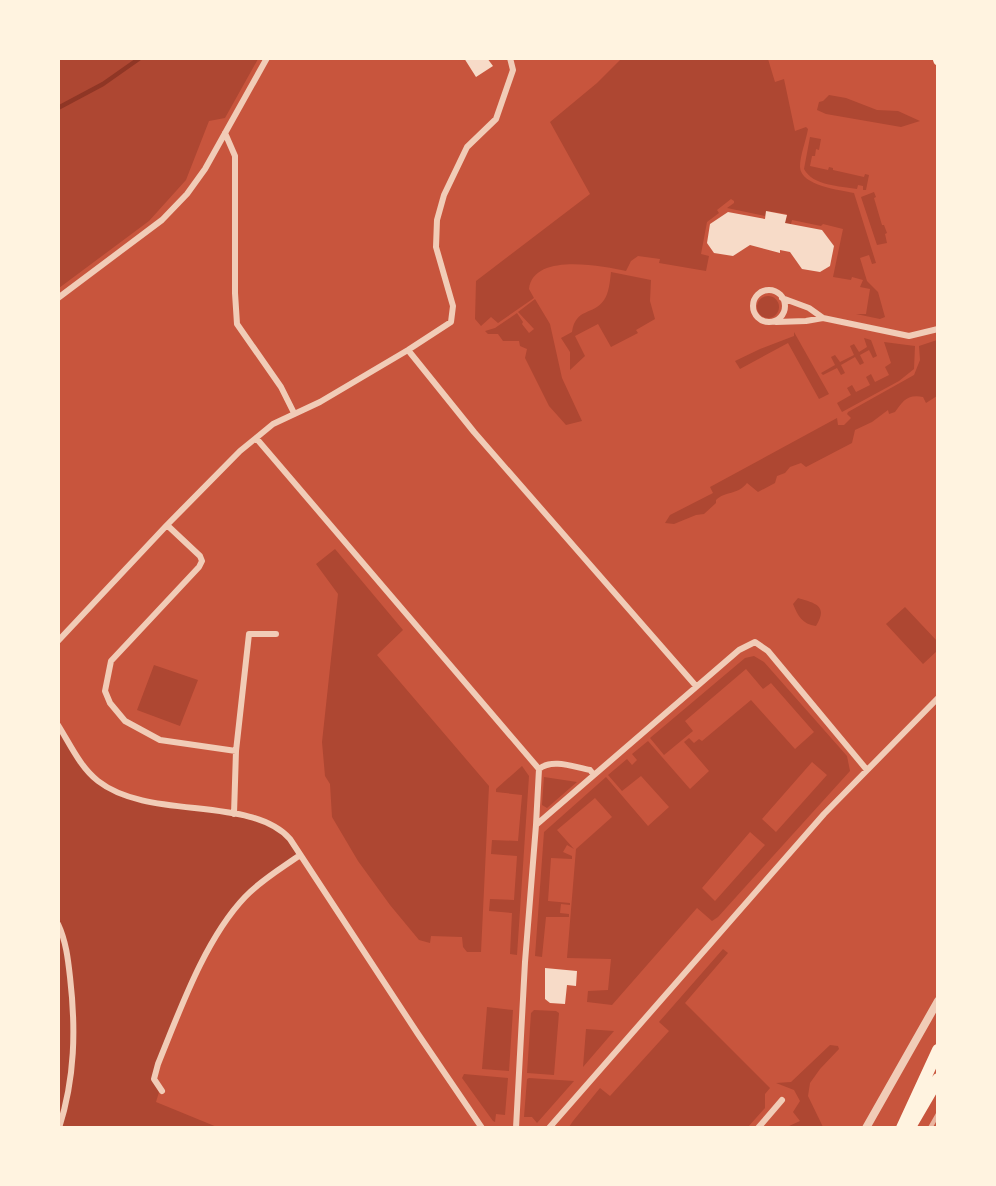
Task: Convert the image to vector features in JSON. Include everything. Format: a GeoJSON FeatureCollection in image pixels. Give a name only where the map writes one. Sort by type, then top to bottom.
{"type":"FeatureCollection","features":[{"type":"Feature","properties":{"kind":"highway"},"geometry":{"type":"LineString","coordinates":[[902,1128],[938,1050]]}},
{"type":"Feature","properties":{"kind":"highway"},"geometry":{"type":"LineString","coordinates":[[909,1128],[938,1078]]}},
{"type":"Feature","properties":{"kind":"street"},"geometry":{"type":"LineString","coordinates":[[58,298],[162,220],[187,194],[205,169],[267,58]]}},
{"type":"Feature","properties":{"kind":"street"},"geometry":{"type":"LineString","coordinates":[[58,641],[240,451],[273,424],[320,402],[447,326],[453,317],[453,306],[436,247],[437,220],[444,195],[467,147],[496,119],[513,70],[510,58]]}},
{"type":"Feature","properties":{"kind":"street"},"geometry":{"type":"LineString","coordinates":[[225,133],[235,156],[237,324],[281,387],[294,413]]}},
{"type":"Feature","properties":{"kind":"street"},"geometry":{"type":"LineString","coordinates":[[823,318],[809,308],[782,298],[776,292],[766,291],[758,295],[753,308],[756,316],[762,321],[806,321],[823,318],[909,336],[938,329]]}},
{"type":"Feature","properties":{"kind":"street"},"geometry":{"type":"LineString","coordinates":[[773,322],[783,315],[782,298]]}},
{"type":"Feature","properties":{"kind":"street"},"geometry":{"type":"LineString","coordinates":[[408,350],[474,432],[696,686]]}},
{"type":"Feature","properties":{"kind":"street"},"geometry":{"type":"LineString","coordinates":[[256,438],[539,769],[516,1128]]}},
{"type":"Feature","properties":{"kind":"street"},"geometry":{"type":"LineString","coordinates":[[167,525],[200,556],[202,561],[199,567],[111,661],[105,691],[110,703],[125,721],[160,740],[236,751]]}},
{"type":"Feature","properties":{"kind":"street"},"geometry":{"type":"LineString","coordinates":[[234,814],[236,751],[249,634],[276,634]]}},
{"type":"Feature","properties":{"kind":"street"},"geometry":{"type":"LineString","coordinates":[[536,825],[739,650],[756,642],[768,651],[867,770]]}},
{"type":"Feature","properties":{"kind":"street"},"geometry":{"type":"LineString","coordinates":[[549,1128],[778,865],[938,698]]}},
{"type":"Feature","properties":{"kind":"street"},"geometry":{"type":"LineString","coordinates":[[58,725],[84,767],[99,782],[118,792],[148,801],[258,819],[282,830],[482,1128]]}},
{"type":"Feature","properties":{"kind":"street"},"geometry":{"type":"LineString","coordinates":[[539,769],[551,763],[590,770],[594,775]]}},
{"type":"Feature","properties":{"kind":"street"},"geometry":{"type":"LineString","coordinates":[[162,1091],[154,1079],[158,1064],[184,1002],[215,938],[246,896],[300,855]]}},
{"type":"Feature","properties":{"kind":"street"},"geometry":{"type":"LineString","coordinates":[[58,924],[64,936],[68,956],[75,1036],[70,1080],[59,1128]]}},
{"type":"Feature","properties":{"kind":"street"},"geometry":{"type":"LineString","coordinates":[[866,1128],[938,1001]]}},
{"type":"Feature","properties":{"kind":"street"},"geometry":{"type":"LineString","coordinates":[[758,1128],[782,1100]]}},
{"type":"Feature","properties":{"kind":"shaded area"},"geometry":{"type":"Polygon","coordinates":[[[59,58],[258,59],[225,118],[209,121],[186,180],[149,221],[59,288],[59,58]]]}},
{"type":"Feature","properties":{"kind":"shaded area"},"geometry":{"type":"Polygon","coordinates":[[[622,58],[768,59],[775,82],[784,79],[795,131],[806,127],[808,129],[800,162],[802,173],[814,183],[854,193],[876,263],[872,264],[869,255],[860,258],[867,281],[878,292],[885,317],[880,319],[856,314],[866,314],[870,289],[860,287],[863,280],[852,277],[851,280],[833,277],[843,229],[792,220],[791,224],[785,223],[787,214],[767,211],[765,216],[727,208],[734,203],[731,199],[717,210],[719,213],[707,222],[701,254],[709,256],[706,271],[659,263],[660,259],[638,256],[631,261],[626,271],[602,266],[570,264],[555,266],[533,277],[529,289],[534,298],[498,323],[491,317],[481,326],[475,319],[476,281],[590,194],[550,122],[597,83],[622,58]]]}},
{"type":"Feature","properties":{"kind":"shaded area"},"geometry":{"type":"Polygon","coordinates":[[[829,95],[846,98],[877,110],[898,111],[920,121],[901,127],[826,114],[817,110],[819,102],[829,95]]]}},
{"type":"Feature","properties":{"kind":"shaded area"},"geometry":{"type":"Polygon","coordinates":[[[810,137],[821,139],[819,150],[816,149],[815,156],[812,156],[810,166],[828,170],[829,167],[864,177],[865,174],[869,175],[866,190],[863,190],[863,186],[858,185],[857,189],[820,182],[808,175],[804,169],[810,137]]]}},
{"type":"Feature","properties":{"kind":"shaded area"},"geometry":{"type":"Polygon","coordinates":[[[874,192],[882,225],[887,233],[885,234],[887,243],[877,245],[861,197],[874,192]]]}},
{"type":"Feature","properties":{"kind":"shaded area"},"geometry":{"type":"Polygon","coordinates":[[[611,272],[651,280],[650,301],[655,319],[636,330],[638,333],[611,347],[598,324],[575,336],[585,356],[570,370],[570,352],[561,338],[572,332],[574,324],[581,315],[600,305],[604,300],[611,272]]]}},
{"type":"Feature","properties":{"kind":"shaded area"},"geometry":{"type":"Polygon","coordinates":[[[768,296],[776,299],[779,307],[776,315],[768,318],[760,315],[757,307],[760,299],[768,296]]]}},
{"type":"Feature","properties":{"kind":"shaded area"},"geometry":{"type":"Polygon","coordinates":[[[535,299],[550,324],[562,378],[582,421],[566,425],[549,406],[525,358],[527,349],[520,346],[519,341],[503,341],[498,334],[488,334],[485,331],[495,328],[517,313],[529,333],[534,329],[518,312],[535,299]]]}},
{"type":"Feature","properties":{"kind":"shaded area"},"geometry":{"type":"Polygon","coordinates":[[[794,332],[829,394],[819,399],[788,343],[740,369],[735,361],[794,336],[794,332]]]}},
{"type":"Feature","properties":{"kind":"shaded area"},"geometry":{"type":"Polygon","coordinates":[[[864,338],[871,340],[877,356],[873,358],[869,350],[860,355],[864,363],[860,365],[855,357],[841,365],[845,373],[841,375],[837,368],[823,375],[821,373],[835,365],[831,357],[835,355],[840,362],[854,355],[850,346],[854,344],[859,352],[867,347],[864,338]]]}},
{"type":"Feature","properties":{"kind":"shaded area"},"geometry":{"type":"Polygon","coordinates":[[[937,340],[937,396],[926,403],[923,397],[909,398],[895,412],[889,414],[888,410],[872,422],[855,430],[852,443],[806,467],[801,463],[790,467],[785,473],[777,476],[775,483],[758,492],[747,483],[740,489],[720,497],[704,514],[674,524],[665,523],[670,515],[713,493],[710,487],[837,418],[838,425],[844,425],[851,418],[848,412],[914,375],[920,360],[919,346],[937,340]]]}},
{"type":"Feature","properties":{"kind":"shaded area"},"geometry":{"type":"Polygon","coordinates":[[[884,342],[915,346],[914,369],[899,381],[842,412],[837,403],[851,395],[847,388],[852,385],[856,392],[870,385],[866,377],[871,374],[875,382],[889,375],[885,367],[891,363],[884,342]]]}},
{"type":"Feature","properties":{"kind":"shaded area"},"geometry":{"type":"Polygon","coordinates":[[[335,549],[403,630],[377,655],[489,786],[481,952],[467,952],[463,947],[462,937],[431,936],[430,943],[419,940],[358,861],[332,817],[330,784],[325,776],[322,742],[338,594],[316,564],[335,549]]]}},
{"type":"Feature","properties":{"kind":"shaded area"},"geometry":{"type":"Polygon","coordinates":[[[798,598],[820,609],[820,619],[816,626],[807,623],[799,616],[793,604],[798,598]]]}},
{"type":"Feature","properties":{"kind":"shaded area"},"geometry":{"type":"Polygon","coordinates":[[[905,607],[937,641],[937,651],[923,664],[886,624],[905,607]]]}},
{"type":"Feature","properties":{"kind":"shaded area"},"geometry":{"type":"Polygon","coordinates":[[[754,656],[764,662],[847,756],[850,771],[718,917],[712,921],[697,908],[612,1005],[587,1002],[588,991],[608,990],[611,959],[567,958],[576,849],[612,817],[595,798],[557,830],[574,849],[567,845],[563,852],[572,856],[572,859],[551,858],[548,901],[570,903],[570,905],[561,904],[560,913],[569,914],[569,917],[546,917],[542,957],[535,956],[544,832],[606,777],[648,826],[669,807],[641,776],[622,791],[608,775],[627,759],[632,765],[637,760],[632,754],[648,741],[690,789],[709,771],[684,742],[689,738],[694,743],[699,739],[702,741],[751,700],[795,749],[814,732],[771,683],[763,689],[746,669],[685,721],[693,731],[664,755],[650,738],[745,658],[754,656]],[[812,762],[762,819],[776,832],[827,775],[812,762]],[[750,832],[702,888],[715,901],[765,845],[750,832]]]}},
{"type":"Feature","properties":{"kind":"shaded area"},"geometry":{"type":"Polygon","coordinates":[[[154,665],[198,680],[180,726],[137,710],[154,665]]]}},
{"type":"Feature","properties":{"kind":"shaded area"},"geometry":{"type":"Polygon","coordinates":[[[58,728],[99,783],[148,803],[233,815],[273,826],[289,840],[298,855],[245,895],[208,946],[152,1078],[159,1092],[156,1102],[217,1127],[59,1127],[58,728]]]}},
{"type":"Feature","properties":{"kind":"shaded area"},"geometry":{"type":"Polygon","coordinates":[[[522,766],[529,776],[517,955],[510,954],[512,913],[489,911],[490,899],[514,900],[517,856],[491,854],[492,840],[518,841],[522,795],[496,792],[496,789],[522,766]]]}},
{"type":"Feature","properties":{"kind":"shaded area"},"geometry":{"type":"Polygon","coordinates":[[[544,777],[577,782],[547,808],[542,805],[544,777]]]}},
{"type":"Feature","properties":{"kind":"shaded area"},"geometry":{"type":"Polygon","coordinates":[[[723,949],[728,953],[685,1003],[770,1088],[765,1094],[765,1108],[748,1127],[569,1127],[600,1088],[610,1096],[669,1031],[659,1022],[723,949]]]}},
{"type":"Feature","properties":{"kind":"shaded area"},"geometry":{"type":"Polygon","coordinates":[[[487,1007],[513,1010],[509,1071],[482,1069],[487,1007]]]}},
{"type":"Feature","properties":{"kind":"shaded area"},"geometry":{"type":"Polygon","coordinates":[[[534,1010],[559,1013],[554,1075],[527,1073],[531,1013],[534,1010]]]}},
{"type":"Feature","properties":{"kind":"shaded area"},"geometry":{"type":"Polygon","coordinates":[[[586,1029],[614,1031],[583,1067],[586,1029]]]}},
{"type":"Feature","properties":{"kind":"shaded area"},"geometry":{"type":"Polygon","coordinates":[[[830,1045],[838,1046],[839,1049],[810,1083],[808,1096],[823,1127],[787,1127],[800,1121],[793,1112],[800,1101],[794,1090],[776,1083],[791,1082],[830,1045]]]}},
{"type":"Feature","properties":{"kind":"shaded area"},"geometry":{"type":"Polygon","coordinates":[[[464,1074],[508,1078],[505,1115],[496,1114],[495,1122],[493,1121],[462,1078],[464,1074]]]}},
{"type":"Feature","properties":{"kind":"shaded area"},"geometry":{"type":"Polygon","coordinates":[[[527,1079],[574,1081],[537,1123],[532,1117],[524,1117],[527,1079]]]}},
{"type":"Feature","properties":{"kind":"building"},"geometry":{"type":"Polygon","coordinates":[[[464,58],[487,58],[493,66],[476,77],[464,58]]]}},
{"type":"Feature","properties":{"kind":"building"},"geometry":{"type":"Polygon","coordinates":[[[766,211],[787,215],[785,223],[822,230],[834,246],[830,266],[820,272],[802,269],[790,252],[780,250],[780,253],[750,245],[733,256],[714,253],[707,243],[710,224],[728,212],[765,219],[766,211]]]}},
{"type":"Feature","properties":{"kind":"building"},"geometry":{"type":"Polygon","coordinates":[[[545,968],[577,971],[576,986],[567,985],[565,1004],[550,1003],[545,999],[545,968]]]}},
{"type":"Feature","properties":{"kind":"waterway"},"geometry":{"type":"LineString","coordinates":[[58,108],[103,84],[140,58]]}},
{"type":"Feature","properties":{"kind":"railway"},"geometry":{"type":"LineString","coordinates":[[930,1128],[938,1114]]}}]}
